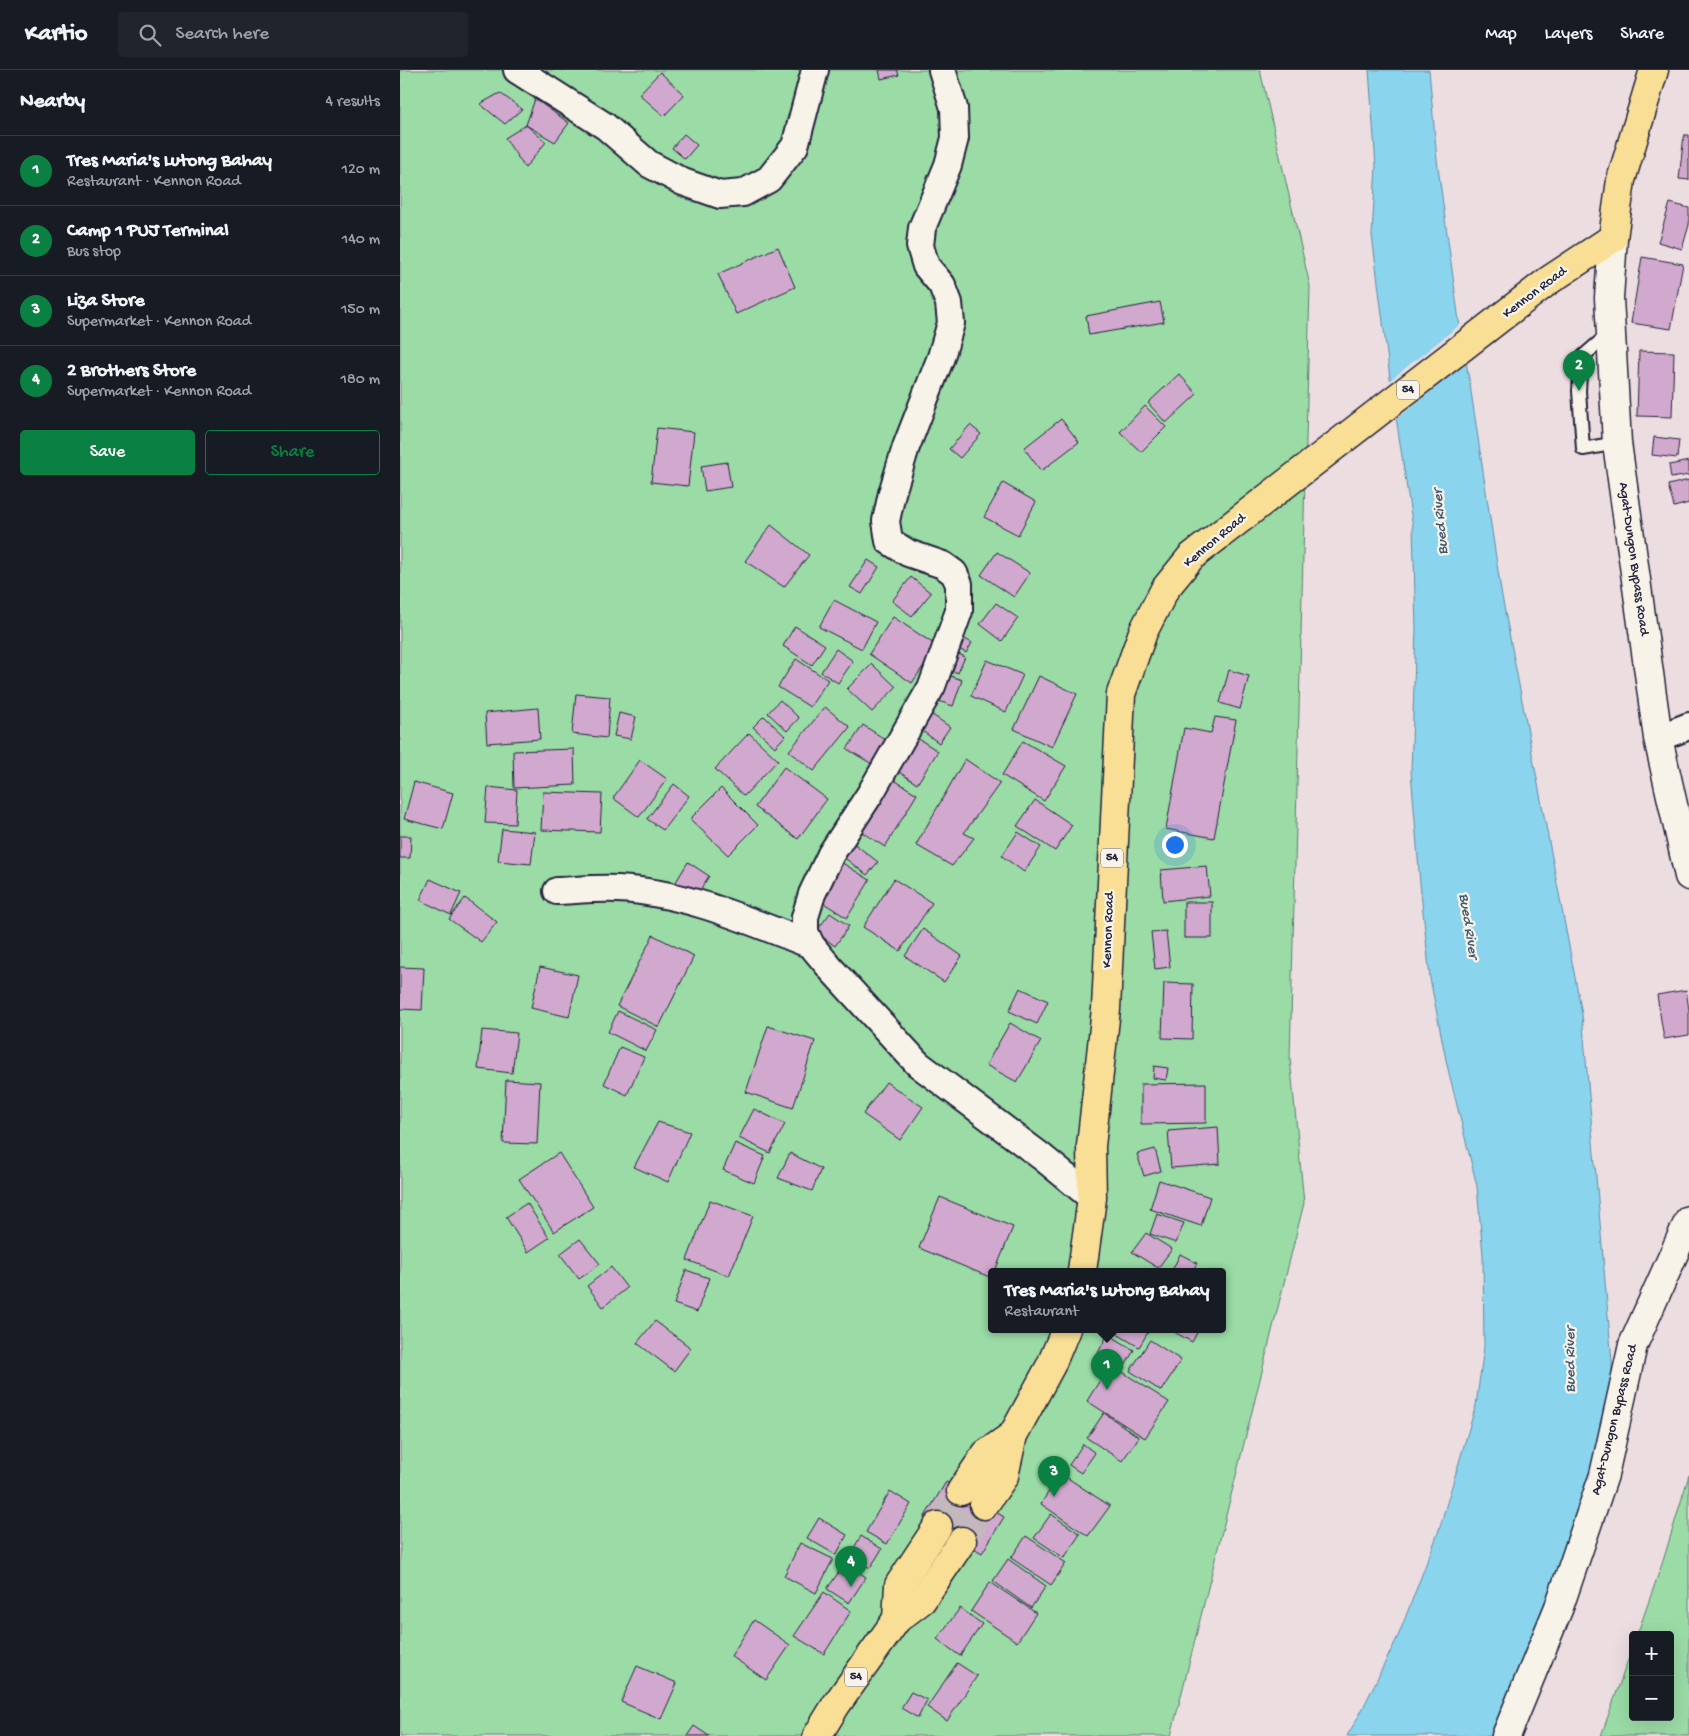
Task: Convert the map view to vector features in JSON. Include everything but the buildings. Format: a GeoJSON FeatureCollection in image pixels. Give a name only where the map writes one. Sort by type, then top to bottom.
{"type":"FeatureCollection","features":[{"type":"Feature","properties":{"kind":"highway"},"geometry":{"type":"LineString","coordinates":[[1613,238],[1621,180],[1654,70]]}},
{"type":"Feature","properties":{"kind":"highway","name":"Kennon Road"},"geometry":{"type":"LineString","coordinates":[[1082,1268],[1092,1198],[1091,1146],[1106,1009],[1121,694],[1143,632],[1165,589],[1191,557],[1548,281],[1613,238]]}},
{"type":"Feature","properties":{"kind":"highway"},"geometry":{"type":"LineString","coordinates":[[972,1498],[986,1454],[1013,1435],[1051,1365],[1064,1333]]}},
{"type":"Feature","properties":{"kind":"highway"},"geometry":{"type":"LineString","coordinates":[[897,1618],[899,1585],[938,1526]]}},
{"type":"Feature","properties":{"kind":"highway","name":"54"},"geometry":{"type":"LineString","coordinates":[[817,1736],[836,1705],[897,1618],[922,1600],[962,1541]]}},
{"type":"Feature","properties":{"kind":"street"},"geometry":{"type":"LineString","coordinates":[[517,70],[605,126],[650,164],[683,182],[720,195],[743,193],[769,179],[795,146],[815,70]]}},
{"type":"Feature","properties":{"kind":"street"},"geometry":{"type":"LineString","coordinates":[[942,70],[954,108],[955,138],[948,165],[922,228],[920,246],[926,266],[942,285],[949,303],[951,323],[941,357],[906,447],[892,493],[886,521],[889,540],[908,553],[943,565],[954,573],[959,584],[959,610],[948,646],[932,686],[870,794],[831,854],[812,894],[805,917],[805,932],[811,945],[831,969],[918,1064],[1042,1157],[1092,1198]]}},
{"type":"Feature","properties":{"kind":"street","name":"Agat-Dungon Bypass Road"},"geometry":{"type":"LineString","coordinates":[[1613,238],[1609,298],[1617,443],[1658,738],[1689,876]]}},
{"type":"Feature","properties":{"kind":"street"},"geometry":{"type":"LineString","coordinates":[[1658,738],[1689,726]]}},
{"type":"Feature","properties":{"kind":"street"},"geometry":{"type":"LineString","coordinates":[[557,891],[617,889],[663,895],[724,911],[811,945]]}},
{"type":"Feature","properties":{"kind":"street","name":"Agat-Dungon Bypass Road"},"geometry":{"type":"LineString","coordinates":[[1506,1736],[1559,1607],[1604,1475],[1633,1344],[1689,1220]]}},
{"type":"Feature","properties":{"kind":"lane"},"geometry":{"type":"LineString","coordinates":[[1611,332],[1581,358],[1578,391],[1583,450],[1617,443]]}},
{"type":"Feature","properties":{"kind":"green space"},"geometry":{"type":"Polygon","coordinates":[[[400,70],[1260,70],[1310,286],[1290,1058],[1304,1203],[1171,1736],[400,1736],[400,70]]]}},
{"type":"Feature","properties":{"kind":"green space"},"geometry":{"type":"Polygon","coordinates":[[[1689,1475],[1689,1736],[1601,1736],[1629,1657],[1629,1721],[1674,1721],[1674,1631],[1638,1631],[1663,1561],[1689,1475]]]}},
{"type":"Feature","properties":{"kind":"water","name":"Bued River"},"geometry":{"type":"Polygon","coordinates":[[[1369,70],[1429,70],[1437,160],[1459,321],[1501,591],[1582,1014],[1612,1362],[1611,1454],[1505,1736],[1347,1736],[1361,1712],[1399,1634],[1438,1533],[1476,1405],[1484,1347],[1483,1255],[1477,1186],[1447,1065],[1430,978],[1420,883],[1411,771],[1416,628],[1413,528],[1390,378],[1372,235],[1376,166],[1369,70]]]}},
{"type":"Feature","properties":{"kind":"pier"},"geometry":{"type":"Polygon","coordinates":[[[1462,323],[1469,361],[1394,421],[1388,382],[1462,323]]]}},
{"type":"Feature","properties":{"kind":"tunnel"},"geometry":{"type":"LineString","coordinates":[[938,1526],[961,1491]]}},
{"type":"Feature","properties":{"kind":"tunnel"},"geometry":{"type":"LineString","coordinates":[[962,1541],[984,1505]]}},
{"type":"Feature","properties":{"kind":"place","name":"Camp 1 PUJ Terminal"},"geometry":{"type":"Point","coordinates":[1579,391]}},
{"type":"Feature","properties":{"kind":"place","name":"Tres Maria's Lutong Bahay"},"geometry":{"type":"Point","coordinates":[1107,1390]}},
{"type":"Feature","properties":{"kind":"place","name":"Liza Store"},"geometry":{"type":"Point","coordinates":[1054,1497]}},
{"type":"Feature","properties":{"kind":"place","name":"2 Brothers Store"},"geometry":{"type":"Point","coordinates":[851,1587]}}]}
